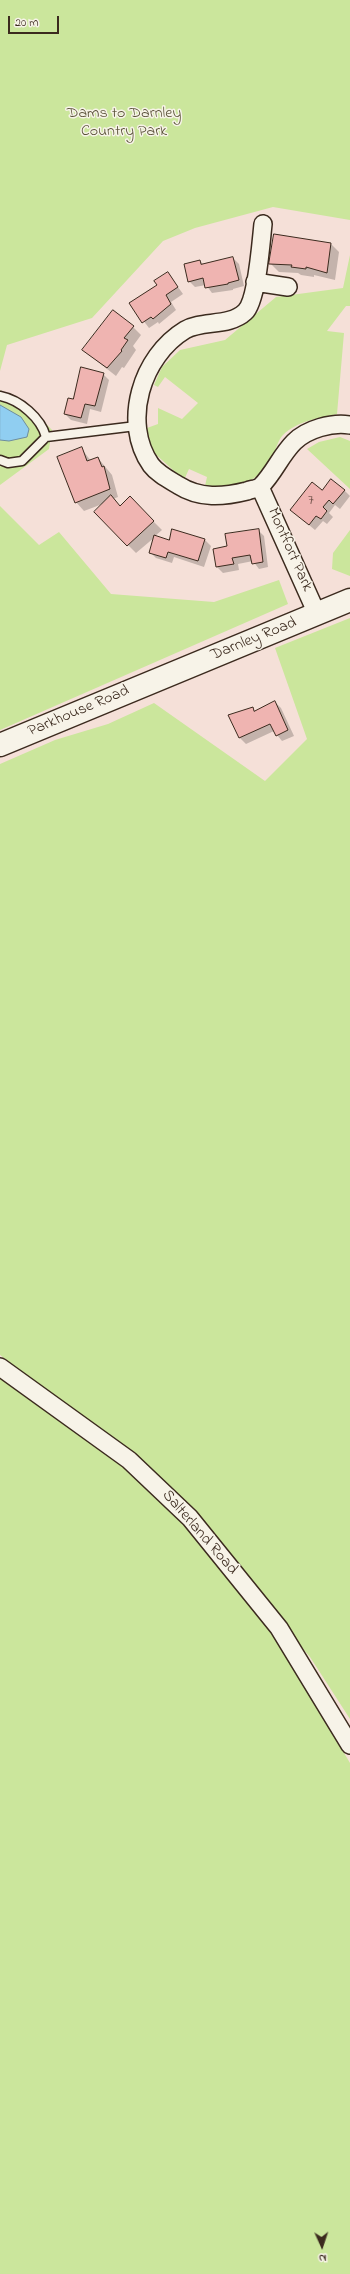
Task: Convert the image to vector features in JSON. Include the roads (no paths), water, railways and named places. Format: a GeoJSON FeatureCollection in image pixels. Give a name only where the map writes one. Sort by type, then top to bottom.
{"type":"FeatureCollection","features":[{"type":"Feature","properties":{"kind":"main road","name":"Darnley Road"},"geometry":{"type":"LineString","coordinates":[[158,679],[350,600]]}},
{"type":"Feature","properties":{"kind":"main road","name":"Parkhouse Road"},"geometry":{"type":"LineString","coordinates":[[0,745],[158,679]]}},
{"type":"Feature","properties":{"kind":"street"},"geometry":{"type":"LineString","coordinates":[[263,224],[255,282],[250,305],[245,312],[234,319],[186,329],[170,341],[156,356],[144,381],[136,418],[136,426],[144,452],[152,465],[162,476],[185,490],[206,496],[227,496],[260,487],[295,442],[320,427],[343,424],[350,425]]}},
{"type":"Feature","properties":{"kind":"street"},"geometry":{"type":"LineString","coordinates":[[255,282],[288,287]]}},
{"type":"Feature","properties":{"kind":"street","name":"Montfort Park"},"geometry":{"type":"LineString","coordinates":[[260,487],[317,614]]}},
{"type":"Feature","properties":{"kind":"street","name":"Salterland Road"},"geometry":{"type":"LineString","coordinates":[[0,1367],[129,1460],[190,1518],[279,1628],[350,1745]]}},
{"type":"Feature","properties":{"kind":"lane"},"geometry":{"type":"LineString","coordinates":[[0,396],[28,409],[44,430],[46,437]]}},
{"type":"Feature","properties":{"kind":"lane"},"geometry":{"type":"LineString","coordinates":[[0,460],[8,463],[22,461],[46,437],[136,426]]}},
{"type":"Feature","properties":{"kind":"water"},"geometry":{"type":"Polygon","coordinates":[[[0,405],[21,417],[29,429],[27,437],[9,441],[0,440],[0,405]]]}},
{"type":"Feature","properties":{"kind":"park label","name":"Dams to Darnley Country Park"},"geometry":{"type":"Point","coordinates":[124,123]}}]}
